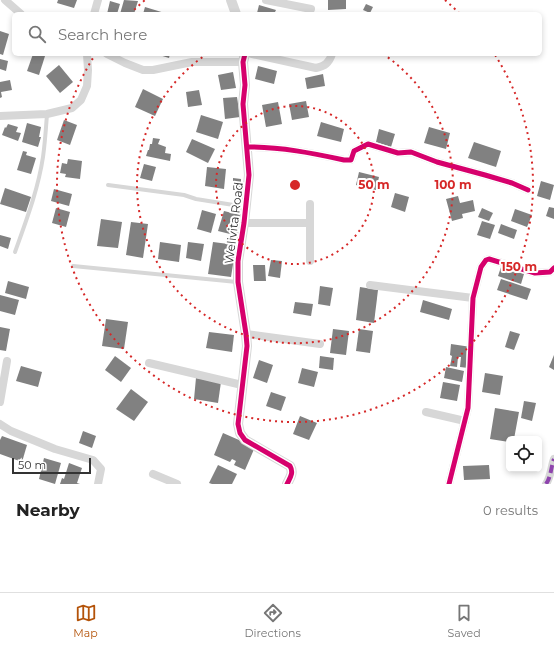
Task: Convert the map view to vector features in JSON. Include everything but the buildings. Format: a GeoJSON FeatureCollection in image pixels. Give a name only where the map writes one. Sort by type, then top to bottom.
{"type":"FeatureCollection","features":[{"type":"Feature","properties":{"kind":"street"},"geometry":{"type":"LineString","coordinates":[[5,0],[19,12]]}},
{"type":"Feature","properties":{"kind":"street"},"geometry":{"type":"LineString","coordinates":[[95,12],[98,0]]}},
{"type":"Feature","properties":{"kind":"street"},"geometry":{"type":"LineString","coordinates":[[231,0],[235,12]]}},
{"type":"Feature","properties":{"kind":"street"},"geometry":{"type":"LineString","coordinates":[[266,0],[311,9]]}},
{"type":"Feature","properties":{"kind":"street"},"geometry":{"type":"LineString","coordinates":[[0,116],[47,114],[72,108],[81,100],[87,86],[87,56]]}},
{"type":"Feature","properties":{"kind":"street"},"geometry":{"type":"LineString","coordinates":[[111,56],[143,70],[153,70],[192,62],[244,58]]}},
{"type":"Feature","properties":{"kind":"street"},"geometry":{"type":"LineString","coordinates":[[261,56],[316,68],[324,66],[330,60],[331,56]]}},
{"type":"Feature","properties":{"kind":"street","name":"Welivita Road"},"geometry":{"type":"LineString","coordinates":[[244,58],[245,85],[243,104],[248,147],[249,175],[238,261],[238,282],[247,346],[238,424],[240,433],[244,440],[290,466],[292,474],[287,484]]}},
{"type":"Feature","properties":{"kind":"street"},"geometry":{"type":"LineString","coordinates":[[248,147],[269,147],[296,150],[344,160],[351,160],[354,151],[368,144],[398,153],[411,152],[437,162],[491,177],[528,190]]}},
{"type":"Feature","properties":{"kind":"street"},"geometry":{"type":"LineString","coordinates":[[310,204],[310,261]]}},
{"type":"Feature","properties":{"kind":"street"},"geometry":{"type":"LineString","coordinates":[[244,223],[310,222]]}},
{"type":"Feature","properties":{"kind":"street"},"geometry":{"type":"LineString","coordinates":[[450,484],[468,408],[473,298],[481,267],[486,260],[494,260],[535,273],[550,272],[554,268]]}},
{"type":"Feature","properties":{"kind":"street"},"geometry":{"type":"LineString","coordinates":[[370,285],[473,298]]}},
{"type":"Feature","properties":{"kind":"street"},"geometry":{"type":"LineString","coordinates":[[246,334],[320,344]]}},
{"type":"Feature","properties":{"kind":"street"},"geometry":{"type":"LineString","coordinates":[[0,402],[7,361]]}},
{"type":"Feature","properties":{"kind":"street"},"geometry":{"type":"LineString","coordinates":[[149,363],[242,385]]}},
{"type":"Feature","properties":{"kind":"street"},"geometry":{"type":"LineString","coordinates":[[426,412],[465,421]]}},
{"type":"Feature","properties":{"kind":"street"},"geometry":{"type":"LineString","coordinates":[[0,424],[11,431],[55,449],[93,460],[101,469],[98,484]]}},
{"type":"Feature","properties":{"kind":"street"},"geometry":{"type":"LineString","coordinates":[[546,484],[549,480],[550,469],[554,459]]}},
{"type":"Feature","properties":{"kind":"street"},"geometry":{"type":"LineString","coordinates":[[153,474],[177,484]]}},
{"type":"Feature","properties":{"kind":"lane"},"geometry":{"type":"LineString","coordinates":[[15,252],[26,224],[36,189],[43,157],[47,114]]}},
{"type":"Feature","properties":{"kind":"lane"},"geometry":{"type":"LineString","coordinates":[[108,185],[184,195],[196,199],[246,207]]}},
{"type":"Feature","properties":{"kind":"lane"},"geometry":{"type":"LineString","coordinates":[[73,266],[238,282]]}},
{"type":"Feature","properties":{"kind":"marked path"},"geometry":{"type":"LineString","coordinates":[[546,484],[554,459]]}},
{"type":"Feature","properties":{"kind":"cycle path"},"geometry":{"type":"LineString","coordinates":[[244,56],[243,62],[245,85],[243,104],[249,175],[238,261],[238,282],[247,346],[238,424],[240,433],[245,440],[290,466],[292,473],[287,484]]}},
{"type":"Feature","properties":{"kind":"cycle path"},"geometry":{"type":"LineString","coordinates":[[248,147],[284,149],[351,160],[354,151],[368,144],[398,153],[411,152],[437,162],[512,183],[528,190]]}},
{"type":"Feature","properties":{"kind":"cycle path"},"geometry":{"type":"LineString","coordinates":[[449,484],[468,408],[473,298],[481,267],[486,260],[489,259],[535,273],[550,272],[554,268]]}}]}
